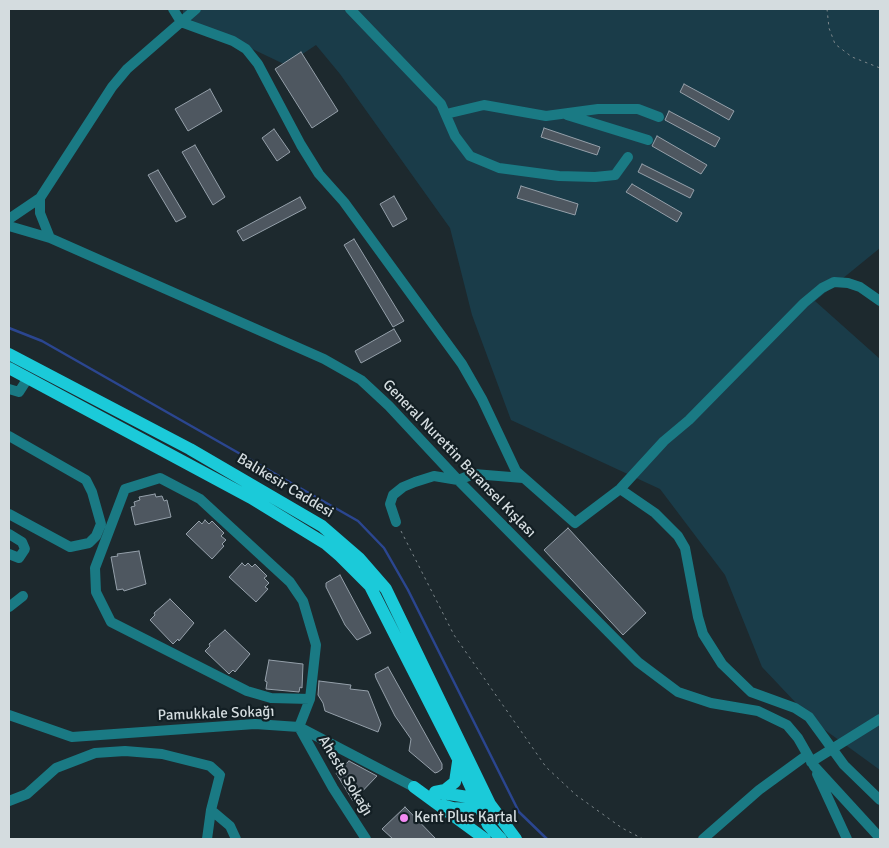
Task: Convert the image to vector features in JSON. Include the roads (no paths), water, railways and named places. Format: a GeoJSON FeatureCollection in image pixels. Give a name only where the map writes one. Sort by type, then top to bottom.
{"type":"FeatureCollection","features":[{"type":"Feature","properties":{"kind":"main road","name":"Balıkesir Caddesi"},"geometry":{"type":"LineString","coordinates":[[9,354],[190,450],[322,526],[359,558],[386,589],[480,798],[488,825],[500,839]]}},
{"type":"Feature","properties":{"kind":"main road","name":"Balıkesir Caddesi"},"geometry":{"type":"LineString","coordinates":[[9,368],[251,498],[326,544],[340,556],[370,586],[458,759],[480,798],[516,839]]}},
{"type":"Feature","properties":{"kind":"main road"},"geometry":{"type":"LineString","coordinates":[[435,797],[456,782],[458,759]]}},
{"type":"Feature","properties":{"kind":"main road"},"geometry":{"type":"LineString","coordinates":[[414,787],[435,797],[484,839]]}},
{"type":"Feature","properties":{"kind":"main road"},"geometry":{"type":"LineString","coordinates":[[435,797],[480,798],[510,839]]}},
{"type":"Feature","properties":{"kind":"street"},"geometry":{"type":"LineString","coordinates":[[173,9],[181,22],[233,41],[246,49],[258,64],[300,145],[319,174],[344,202],[462,364],[482,399],[516,471],[575,523],[620,489],[664,441],[689,420],[804,302],[822,288],[834,282],[848,283],[860,287],[880,301]]}},
{"type":"Feature","properties":{"kind":"street"},"geometry":{"type":"LineString","coordinates":[[9,219],[40,198],[112,87],[127,69],[196,9]]}},
{"type":"Feature","properties":{"kind":"street"},"geometry":{"type":"LineString","coordinates":[[350,9],[441,104],[455,136],[470,156],[499,168],[559,176],[596,177],[615,175],[628,157]]}},
{"type":"Feature","properties":{"kind":"street"},"geometry":{"type":"LineString","coordinates":[[446,114],[484,105],[546,116],[598,109],[638,109],[659,117]]}},
{"type":"Feature","properties":{"kind":"street"},"geometry":{"type":"LineString","coordinates":[[563,114],[648,140]]}},
{"type":"Feature","properties":{"kind":"street"},"geometry":{"type":"LineString","coordinates":[[40,198],[40,213],[50,238]]}},
{"type":"Feature","properties":{"kind":"street","name":"General Nurettin Baransel Kışlası"},"geometry":{"type":"LineString","coordinates":[[9,226],[50,238],[344,370],[361,380],[389,406],[458,480],[624,648],[664,683],[692,698],[758,711],[773,717],[792,732],[811,761],[880,838]]}},
{"type":"Feature","properties":{"kind":"street"},"geometry":{"type":"LineString","coordinates":[[9,389],[19,392],[28,378]]}},
{"type":"Feature","properties":{"kind":"street"},"geometry":{"type":"LineString","coordinates":[[9,436],[86,480],[91,488],[101,524],[96,536],[89,543],[70,547],[9,514]]}},
{"type":"Feature","properties":{"kind":"street"},"geometry":{"type":"LineString","coordinates":[[396,522],[390,504],[393,495],[403,487],[434,476],[458,480],[474,474],[524,478]]}},
{"type":"Feature","properties":{"kind":"street"},"geometry":{"type":"LineString","coordinates":[[298,727],[310,699],[316,645],[303,601],[290,582],[200,498],[160,478],[125,489],[95,568],[96,592],[111,622],[248,691],[270,698],[310,699]]}},
{"type":"Feature","properties":{"kind":"street"},"geometry":{"type":"LineString","coordinates":[[620,489],[655,513],[678,536],[685,548],[703,634],[722,664],[751,692],[802,712],[809,717],[833,751],[855,777],[880,800]]}},
{"type":"Feature","properties":{"kind":"street"},"geometry":{"type":"LineString","coordinates":[[9,534],[22,542],[25,549],[19,558],[9,554]]}},
{"type":"Feature","properties":{"kind":"street"},"geometry":{"type":"LineString","coordinates":[[9,607],[23,596]]}},
{"type":"Feature","properties":{"kind":"street","name":"Pamukkale Sokağı"},"geometry":{"type":"LineString","coordinates":[[9,715],[72,737],[255,724],[298,727],[414,787]]}},
{"type":"Feature","properties":{"kind":"street"},"geometry":{"type":"LineString","coordinates":[[702,839],[759,790],[833,751],[880,718]]}},
{"type":"Feature","properties":{"kind":"street","name":"Aheste Sokağı"},"geometry":{"type":"LineString","coordinates":[[298,727],[333,788],[366,839]]}},
{"type":"Feature","properties":{"kind":"street"},"geometry":{"type":"LineString","coordinates":[[9,801],[27,794],[56,768],[94,753],[125,751],[162,754],[210,766],[220,775],[211,810],[207,839]]}},
{"type":"Feature","properties":{"kind":"street","name":"General Nurettin Baransel Kışlası"},"geometry":{"type":"LineString","coordinates":[[811,761],[846,839]]}},
{"type":"Feature","properties":{"kind":"street"},"geometry":{"type":"LineString","coordinates":[[211,810],[230,826],[236,839]]}},
{"type":"Feature","properties":{"kind":"waterway"},"geometry":{"type":"LineString","coordinates":[[9,328],[42,341],[358,521],[384,548],[408,590],[519,812],[547,839]]}},
{"type":"Feature","properties":{"kind":"place","name":"Kent Plus Kartal"},"geometry":{"type":"Point","coordinates":[404,818]}}]}
